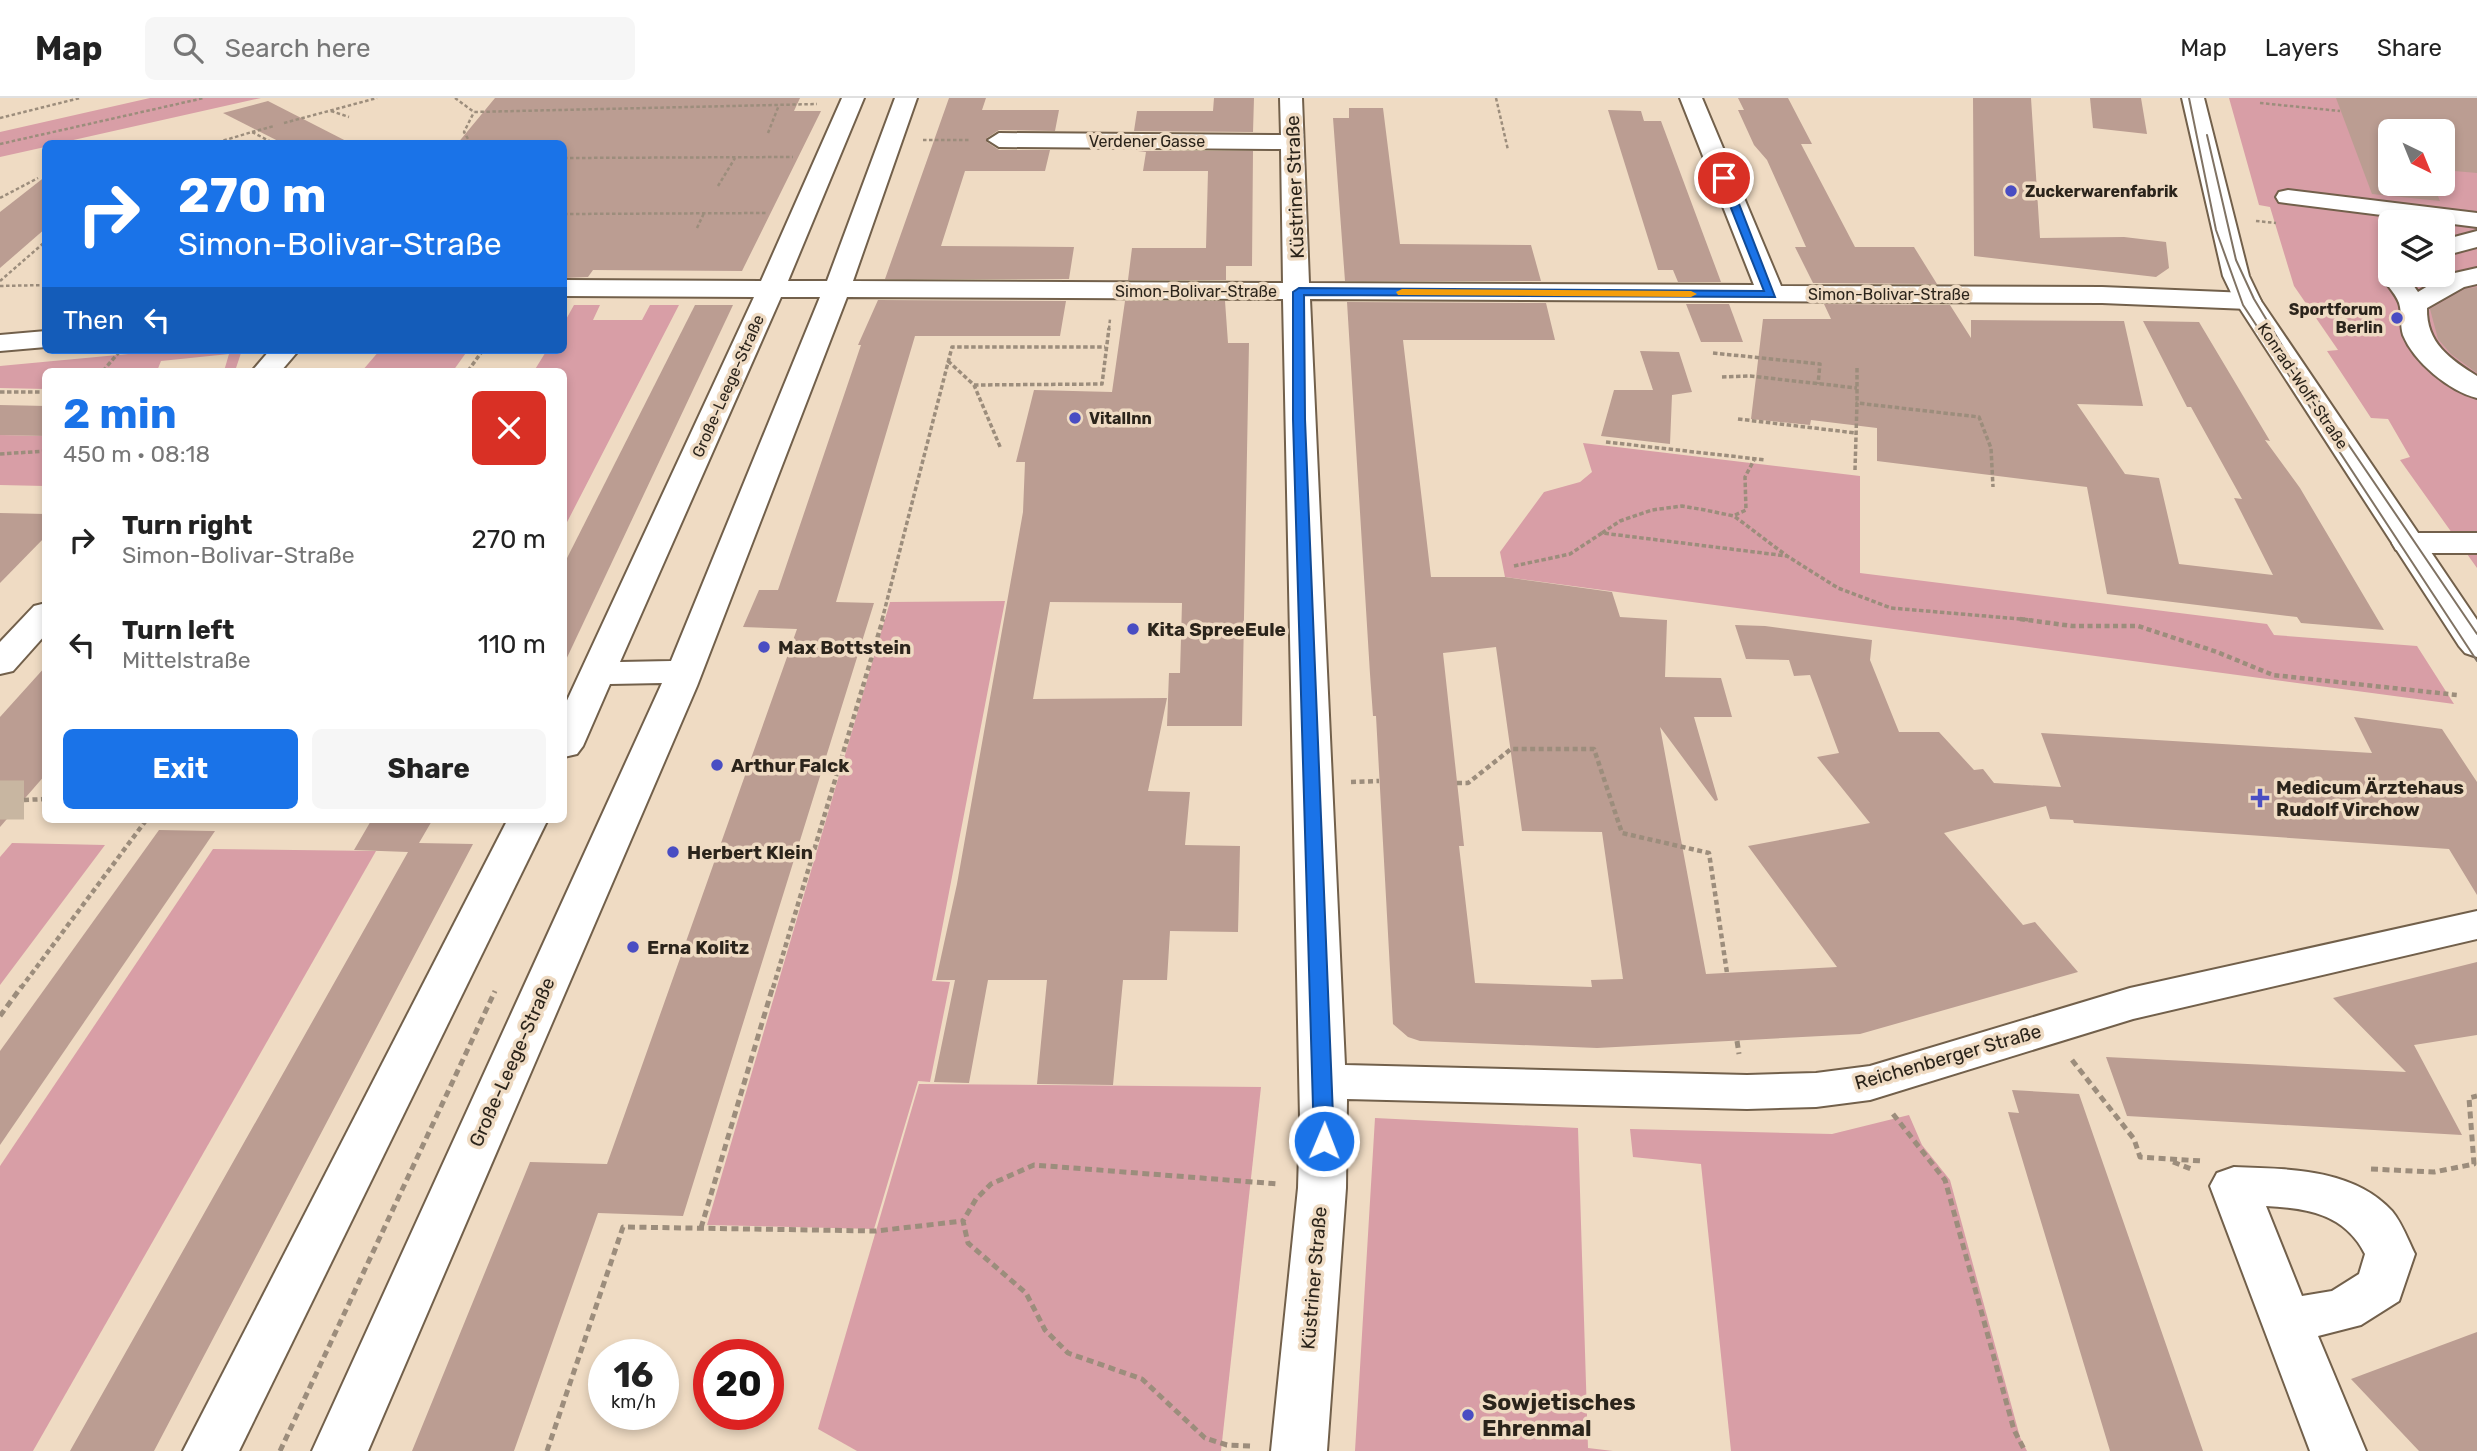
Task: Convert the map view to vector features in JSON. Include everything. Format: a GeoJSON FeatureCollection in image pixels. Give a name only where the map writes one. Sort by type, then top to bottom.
{"type":"FeatureCollection","features":[{"type":"Feature","properties":{"kind":"street","name":"Große-Leege-Straße"},"geometry":{"type":"LineString","coordinates":[[340,1451],[684,672],[836,289],[906,98]]}},
{"type":"Feature","properties":{"kind":"street","name":"Küstriner Straße"},"geometry":{"type":"LineString","coordinates":[[1292,98],[1299,292],[1299,419],[1323,1081],[1322,1188],[1299,1450]]}},
{"type":"Feature","properties":{"kind":"street"},"geometry":{"type":"LineString","coordinates":[[1691,98],[1771,294]]}},
{"type":"Feature","properties":{"kind":"street","name":"Konrad-Wolf-Straße"},"geometry":{"type":"LineString","coordinates":[[2193,98],[2236,276],[2248,301],[2477,646]]}},
{"type":"Feature","properties":{"kind":"street","name":"Große-Leege-Straße"},"geometry":{"type":"LineString","coordinates":[[567,740],[829,157],[851,101]]}},
{"type":"Feature","properties":{"kind":"street","name":"Verdener Gasse"},"geometry":{"type":"LineString","coordinates":[[999,140],[1294,142]]}},
{"type":"Feature","properties":{"kind":"street"},"geometry":{"type":"LineString","coordinates":[[2288,197],[2477,220]]}},
{"type":"Feature","properties":{"kind":"street"},"geometry":{"type":"LineString","coordinates":[[2455,245],[2477,239]]}},
{"type":"Feature","properties":{"kind":"street"},"geometry":{"type":"LineString","coordinates":[[2414,305],[2455,281],[2477,276]]}},
{"type":"Feature","properties":{"kind":"street"},"geometry":{"type":"LineString","coordinates":[[2402,287],[2414,305],[2414,332],[2423,346],[2437,361],[2477,389]]}},
{"type":"Feature","properties":{"kind":"street","name":"Simon-Bolivar-Straße"},"geometry":{"type":"LineString","coordinates":[[567,288],[2102,295],[2248,301]]}},
{"type":"Feature","properties":{"kind":"street"},"geometry":{"type":"LineString","coordinates":[[0,344],[42,339]]}},
{"type":"Feature","properties":{"kind":"street"},"geometry":{"type":"LineString","coordinates":[[269,368],[281,354]]}},
{"type":"Feature","properties":{"kind":"street"},"geometry":{"type":"LineString","coordinates":[[2408,543],[2477,543]]}},
{"type":"Feature","properties":{"kind":"street"},"geometry":{"type":"LineString","coordinates":[[22,647],[42,619]]}},
{"type":"Feature","properties":{"kind":"street"},"geometry":{"type":"LineString","coordinates":[[599,673],[684,672]]}},
{"type":"Feature","properties":{"kind":"street"},"geometry":{"type":"LineString","coordinates":[[211,1451],[526,823]]}},
{"type":"Feature","properties":{"kind":"street","name":"Reichenberger Straße"},"geometry":{"type":"LineString","coordinates":[[1323,1081],[1747,1092],[1816,1090],[1870,1083],[2142,1001],[2477,925]]}},
{"type":"Feature","properties":{"kind":"street"},"geometry":{"type":"LineString","coordinates":[[2286,1320],[2343,1310],[2372,1292],[2381,1286],[2390,1254],[2374,1225],[2354,1209],[2318,1191],[2234,1186],[2286,1320],[2338,1451]]}},
{"type":"Feature","properties":{"kind":"path"},"geometry":{"type":"LineString","coordinates":[[0,118],[80,98]]}},
{"type":"Feature","properties":{"kind":"path"},"geometry":{"type":"LineString","coordinates":[[181,104],[184,98]]}},
{"type":"Feature","properties":{"kind":"path"},"geometry":{"type":"LineString","coordinates":[[0,144],[204,98]]}},
{"type":"Feature","properties":{"kind":"path"},"geometry":{"type":"LineString","coordinates":[[284,123],[377,98]]}},
{"type":"Feature","properties":{"kind":"path"},"geometry":{"type":"LineString","coordinates":[[455,98],[474,112],[851,101]]}},
{"type":"Feature","properties":{"kind":"path"},"geometry":{"type":"LineString","coordinates":[[1496,98],[1508,150]]}},
{"type":"Feature","properties":{"kind":"path"},"geometry":{"type":"LineString","coordinates":[[2260,103],[2340,111]]}},
{"type":"Feature","properties":{"kind":"path"},"geometry":{"type":"LineString","coordinates":[[768,133],[779,105]]}},
{"type":"Feature","properties":{"kind":"path"},"geometry":{"type":"LineString","coordinates":[[330,111],[349,117]]}},
{"type":"Feature","properties":{"kind":"path"},"geometry":{"type":"LineString","coordinates":[[469,140],[464,132],[474,112]]}},
{"type":"Feature","properties":{"kind":"path"},"geometry":{"type":"LineString","coordinates":[[225,140],[274,126]]}},
{"type":"Feature","properties":{"kind":"path"},"geometry":{"type":"LineString","coordinates":[[252,132],[267,140]]}},
{"type":"Feature","properties":{"kind":"path"},"geometry":{"type":"LineString","coordinates":[[891,140],[999,140]]}},
{"type":"Feature","properties":{"kind":"path"},"geometry":{"type":"LineString","coordinates":[[567,158],[829,157]]}},
{"type":"Feature","properties":{"kind":"path"},"geometry":{"type":"LineString","coordinates":[[718,186],[735,158]]}},
{"type":"Feature","properties":{"kind":"path"},"geometry":{"type":"LineString","coordinates":[[0,198],[16,192],[38,178]]}},
{"type":"Feature","properties":{"kind":"path"},"geometry":{"type":"LineString","coordinates":[[567,214],[804,213]]}},
{"type":"Feature","properties":{"kind":"path"},"geometry":{"type":"LineString","coordinates":[[697,228],[704,214]]}},
{"type":"Feature","properties":{"kind":"path"},"geometry":{"type":"LineString","coordinates":[[0,281],[42,244]]}},
{"type":"Feature","properties":{"kind":"path"},"geometry":{"type":"LineString","coordinates":[[0,286],[42,285]]}},
{"type":"Feature","properties":{"kind":"path"},"geometry":{"type":"LineString","coordinates":[[974,385],[1102,384],[1112,309]]}},
{"type":"Feature","properties":{"kind":"path"},"geometry":{"type":"LineString","coordinates":[[701,1228],[897,570],[951,347],[1105,347]]}},
{"type":"Feature","properties":{"kind":"path"},"geometry":{"type":"LineString","coordinates":[[1713,353],[1820,364],[1818,384]]}},
{"type":"Feature","properties":{"kind":"path"},"geometry":{"type":"LineString","coordinates":[[106,368],[117,354]]}},
{"type":"Feature","properties":{"kind":"path"},"geometry":{"type":"LineString","coordinates":[[948,361],[974,385],[1001,449]]}},
{"type":"Feature","properties":{"kind":"path"},"geometry":{"type":"LineString","coordinates":[[1855,470],[1857,368]]}},
{"type":"Feature","properties":{"kind":"path"},"geometry":{"type":"LineString","coordinates":[[1722,377],[1749,376],[1857,388]]}},
{"type":"Feature","properties":{"kind":"path"},"geometry":{"type":"LineString","coordinates":[[0,392],[42,392]]}},
{"type":"Feature","properties":{"kind":"path"},"geometry":{"type":"LineString","coordinates":[[1857,404],[1979,417],[1991,448],[1993,486]]}},
{"type":"Feature","properties":{"kind":"path"},"geometry":{"type":"LineString","coordinates":[[1738,419],[1856,433]]}},
{"type":"Feature","properties":{"kind":"path"},"geometry":{"type":"LineString","coordinates":[[1606,442],[1766,460]]}},
{"type":"Feature","properties":{"kind":"path"},"geometry":{"type":"LineString","coordinates":[[0,454],[42,451]]}},
{"type":"Feature","properties":{"kind":"path"},"geometry":{"type":"LineString","coordinates":[[1734,516],[1746,510],[1745,477],[1754,459]]}},
{"type":"Feature","properties":{"kind":"path"},"geometry":{"type":"LineString","coordinates":[[1514,566],[1570,554],[1620,521],[1652,510],[1682,506],[1734,516],[1787,556],[1852,595],[1891,608],[2000,616],[2072,626],[2138,626],[2217,652],[2273,675],[2457,695]]}},
{"type":"Feature","properties":{"kind":"path"},"geometry":{"type":"LineString","coordinates":[[1602,533],[1787,556]]}},
{"type":"Feature","properties":{"kind":"path"},"geometry":{"type":"LineString","coordinates":[[1457,783],[1468,783],[1511,749],[1594,749],[1622,833],[1709,853],[1727,973]]}},
{"type":"Feature","properties":{"kind":"path"},"geometry":{"type":"LineString","coordinates":[[1350,782],[1379,781]]}},
{"type":"Feature","properties":{"kind":"path"},"geometry":{"type":"LineString","coordinates":[[24,800],[42,799]]}},
{"type":"Feature","properties":{"kind":"path"},"geometry":{"type":"LineString","coordinates":[[0,1016],[144,823]]}},
{"type":"Feature","properties":{"kind":"path"},"geometry":{"type":"LineString","coordinates":[[280,1451],[497,987]]}},
{"type":"Feature","properties":{"kind":"path"},"geometry":{"type":"LineString","coordinates":[[2072,1060],[2134,1139],[2140,1157],[2156,1159]]}},
{"type":"Feature","properties":{"kind":"path"},"geometry":{"type":"LineString","coordinates":[[2434,1172],[2474,1164],[2469,1098],[2477,1096]]}},
{"type":"Feature","properties":{"kind":"path"},"geometry":{"type":"LineString","coordinates":[[1892,1113],[1945,1180],[2014,1430],[2025,1451]]}},
{"type":"Feature","properties":{"kind":"path"},"geometry":{"type":"LineString","coordinates":[[1299,1450],[1227,1445],[1205,1438],[1142,1379],[1068,1353],[1045,1330],[1026,1293],[968,1243],[963,1221],[981,1189],[1001,1177],[1034,1165],[1322,1188]]}},
{"type":"Feature","properties":{"kind":"path"},"geometry":{"type":"LineString","coordinates":[[547,1451],[623,1227],[876,1231],[963,1221]]}},
{"type":"Feature","properties":{"kind":"shaded area"},"geometry":{"type":"Polygon","coordinates":[[[150,98],[261,98],[73,140],[42,140],[42,148],[0,157],[0,132],[150,98]]]}},
{"type":"Feature","properties":{"kind":"shaded area","name":"Sportforum Berlin"},"geometry":{"type":"Polygon","coordinates":[[[2229,98],[2477,98],[2477,568],[2400,460],[2410,457],[2388,419],[2371,418],[2327,351],[2338,350],[2294,286],[2270,207],[2259,205],[2229,98]]]}},
{"type":"Feature","properties":{"kind":"shaded area"},"geometry":{"type":"Polygon","coordinates":[[[574,305],[600,305],[593,320],[642,320],[650,305],[679,305],[567,522],[567,368],[536,368],[545,354],[567,354],[567,318],[574,305]]]}},
{"type":"Feature","properties":{"kind":"shaded area"},"geometry":{"type":"Polygon","coordinates":[[[128,354],[229,354],[161,361],[158,368],[42,368],[42,389],[0,388],[0,366],[128,354]]]}},
{"type":"Feature","properties":{"kind":"shaded area"},"geometry":{"type":"Polygon","coordinates":[[[229,354],[241,354],[236,368],[225,368],[229,354]]]}},
{"type":"Feature","properties":{"kind":"shaded area"},"geometry":{"type":"Polygon","coordinates":[[[377,354],[465,354],[455,368],[365,368],[377,354]]]}},
{"type":"Feature","properties":{"kind":"shaded area"},"geometry":{"type":"Polygon","coordinates":[[[0,435],[42,436],[42,486],[0,485],[0,435]]]}},
{"type":"Feature","properties":{"kind":"shaded area"},"geometry":{"type":"Polygon","coordinates":[[[1583,443],[1860,476],[1860,573],[2267,624],[2274,635],[2417,646],[2454,704],[1505,577],[1500,552],[1544,492],[1580,482],[1592,472],[1583,443]]]}},
{"type":"Feature","properties":{"kind":"shaded area"},"geometry":{"type":"Polygon","coordinates":[[[1005,601],[932,981],[950,982],[930,1082],[918,1081],[874,1229],[707,1225],[890,602],[1005,601]]]}},
{"type":"Feature","properties":{"kind":"shaded area"},"geometry":{"type":"Polygon","coordinates":[[[12,843],[105,845],[0,985],[0,857],[12,843]]]}},
{"type":"Feature","properties":{"kind":"shaded area"},"geometry":{"type":"Polygon","coordinates":[[[213,849],[376,851],[33,1451],[0,1451],[0,1166],[213,849]]]}},
{"type":"Feature","properties":{"kind":"shaded area"},"geometry":{"type":"Polygon","coordinates":[[[919,1084],[1261,1087],[1221,1451],[857,1451],[818,1429],[919,1084]]]}},
{"type":"Feature","properties":{"kind":"shaded area"},"geometry":{"type":"Polygon","coordinates":[[[1909,1115],[1922,1145],[1950,1180],[2020,1437],[2027,1451],[1731,1451],[1701,1164],[1633,1157],[1630,1129],[1832,1134],[1909,1115]]]}},
{"type":"Feature","properties":{"kind":"shaded area"},"geometry":{"type":"Polygon","coordinates":[[[1375,1118],[1578,1128],[1588,1448],[1613,1451],[1355,1451],[1375,1118]]]}},
{"type":"Feature","properties":{"kind":"building"},"geometry":{"type":"Polygon","coordinates":[[[495,98],[800,98],[794,111],[821,111],[742,271],[593,270],[588,277],[567,278],[567,140],[460,140],[495,98]]]}},
{"type":"Feature","properties":{"kind":"building"},"geometry":{"type":"Polygon","coordinates":[[[949,98],[986,98],[982,110],[1059,110],[1055,131],[999,130],[987,138],[987,142],[999,150],[1050,150],[1045,171],[965,171],[941,246],[1074,247],[1069,279],[885,279],[949,98]]]}},
{"type":"Feature","properties":{"kind":"building"},"geometry":{"type":"Polygon","coordinates":[[[1214,98],[1254,98],[1253,132],[1134,131],[1137,111],[1213,111],[1214,98]]]}},
{"type":"Feature","properties":{"kind":"building"},"geometry":{"type":"Polygon","coordinates":[[[1738,98],[1788,98],[1812,144],[1801,144],[1855,247],[1914,247],[1937,284],[1813,283],[1795,247],[1806,247],[1767,160],[1754,145],[1738,110],[1744,110],[1738,98]]]}},
{"type":"Feature","properties":{"kind":"building"},"geometry":{"type":"Polygon","coordinates":[[[1973,98],[2031,98],[2040,238],[2124,237],[2166,242],[2169,268],[2156,277],[1974,256],[1973,98]]]}},
{"type":"Feature","properties":{"kind":"building"},"geometry":{"type":"Polygon","coordinates":[[[2090,98],[2141,98],[2147,134],[2093,128],[2090,98]]]}},
{"type":"Feature","properties":{"kind":"building"},"geometry":{"type":"Polygon","coordinates":[[[2336,98],[2477,98],[2477,173],[2455,171],[2455,119],[2378,119],[2378,195],[2372,194],[2336,98]]]}},
{"type":"Feature","properties":{"kind":"building"},"geometry":{"type":"Polygon","coordinates":[[[268,101],[344,140],[276,140],[223,113],[268,101]]]}},
{"type":"Feature","properties":{"kind":"building"},"geometry":{"type":"Polygon","coordinates":[[[1349,108],[1383,108],[1400,244],[1531,245],[1541,281],[1345,281],[1333,118],[1349,118],[1349,108]]]}},
{"type":"Feature","properties":{"kind":"building"},"geometry":{"type":"Polygon","coordinates":[[[1608,110],[1641,111],[1644,121],[1661,121],[1721,282],[1678,282],[1673,270],[1658,270],[1608,110]]]}},
{"type":"Feature","properties":{"kind":"building"},"geometry":{"type":"Polygon","coordinates":[[[1138,151],[1253,151],[1252,266],[1226,266],[1226,280],[1128,280],[1132,248],[1206,248],[1208,171],[1143,171],[1146,152],[1138,151]]]}},
{"type":"Feature","properties":{"kind":"building"},"geometry":{"type":"Polygon","coordinates":[[[42,179],[42,231],[0,268],[0,212],[42,179]]]}},
{"type":"Feature","properties":{"kind":"building"},"geometry":{"type":"Polygon","coordinates":[[[2391,196],[2438,196],[2440,201],[2391,196]]]}},
{"type":"Feature","properties":{"kind":"building"},"geometry":{"type":"Polygon","coordinates":[[[2477,287],[2477,373],[2451,354],[2438,339],[2430,309],[2465,289],[2477,287]]]}},
{"type":"Feature","properties":{"kind":"building"},"geometry":{"type":"Polygon","coordinates":[[[878,300],[1066,301],[1060,336],[915,336],[836,602],[874,603],[683,1216],[598,1213],[514,1451],[412,1451],[530,1162],[607,1164],[797,629],[743,627],[759,590],[778,590],[861,345],[858,345],[878,300]]]}},
{"type":"Feature","properties":{"kind":"building"},"geometry":{"type":"Polygon","coordinates":[[[1125,301],[1225,301],[1228,343],[1249,343],[1242,726],[1167,726],[1169,673],[1180,673],[1182,603],[1050,602],[1033,699],[1167,698],[1148,791],[1190,792],[1185,845],[1240,846],[1238,932],[1170,931],[1167,980],[1123,980],[1113,1085],[1037,1084],[1047,980],[988,980],[969,1083],[934,1082],[955,980],[936,980],[957,884],[1023,512],[1025,462],[1016,462],[1034,390],[1112,392],[1125,301]]]}},
{"type":"Feature","properties":{"kind":"building"},"geometry":{"type":"Polygon","coordinates":[[[1347,302],[1546,303],[1555,340],[1403,340],[1431,577],[1505,577],[1612,592],[1620,617],[1667,620],[1665,677],[1721,678],[1732,717],[1694,717],[1718,800],[1715,801],[1660,727],[1706,974],[1837,967],[1748,846],[1870,823],[1817,757],[1839,753],[1810,675],[1794,676],[1789,660],[1746,659],[1735,625],[1765,626],[1872,640],[1870,660],[1899,732],[1939,732],[1974,770],[1983,769],[1994,783],[2061,787],[2041,733],[2372,753],[2354,717],[2442,729],[2477,782],[2477,895],[2449,849],[2074,823],[2073,820],[2050,819],[2046,806],[1944,833],[2023,925],[2035,922],[2078,972],[1860,1034],[1597,1048],[1420,1041],[1408,1037],[1393,1024],[1376,716],[1373,716],[1347,302]],[[1496,647],[1443,653],[1464,846],[1459,846],[1475,983],[1592,987],[1591,980],[1623,979],[1602,832],[1522,831],[1496,647]]]}},
{"type":"Feature","properties":{"kind":"building"},"geometry":{"type":"Polygon","coordinates":[[[1686,304],[1729,304],[1743,342],[1701,342],[1686,304]]]}},
{"type":"Feature","properties":{"kind":"building"},"geometry":{"type":"Polygon","coordinates":[[[1824,304],[1950,305],[1971,338],[1971,320],[2124,321],[2143,406],[2077,404],[2125,474],[2159,478],[2179,564],[2273,575],[2234,498],[2242,499],[2191,407],[2187,407],[2143,321],[2199,322],[2270,441],[2265,440],[2300,488],[2384,630],[2301,623],[2297,617],[2107,594],[2087,487],[1877,461],[1877,428],[1811,420],[1810,425],[1751,419],[1763,319],[1831,319],[1824,304]]]}},
{"type":"Feature","properties":{"kind":"building"},"geometry":{"type":"Polygon","coordinates":[[[695,305],[733,305],[567,658],[567,558],[695,305]]]}},
{"type":"Feature","properties":{"kind":"building"},"geometry":{"type":"Polygon","coordinates":[[[1640,351],[1679,352],[1692,392],[1672,395],[1670,444],[1601,436],[1614,390],[1653,390],[1640,351]]]}},
{"type":"Feature","properties":{"kind":"building"},"geometry":{"type":"Polygon","coordinates":[[[0,405],[42,406],[42,436],[0,435],[0,405]]]}},
{"type":"Feature","properties":{"kind":"building"},"geometry":{"type":"Polygon","coordinates":[[[0,513],[42,514],[42,540],[0,583],[0,513]]]}},
{"type":"Feature","properties":{"kind":"building"},"geometry":{"type":"Polygon","coordinates":[[[42,670],[42,779],[0,827],[0,717],[42,670]]]}},
{"type":"Feature","properties":{"kind":"building"},"geometry":{"type":"Polygon","coordinates":[[[370,823],[431,823],[419,843],[473,844],[154,1451],[70,1451],[408,852],[354,850],[370,823]]]}},
{"type":"Feature","properties":{"kind":"building"},"geometry":{"type":"Polygon","coordinates":[[[159,830],[215,831],[0,1145],[0,1051],[159,830]]]}},
{"type":"Feature","properties":{"kind":"building"},"geometry":{"type":"Polygon","coordinates":[[[2477,962],[2477,1035],[2414,1045],[2462,1135],[2127,1116],[2106,1057],[2406,1072],[2333,998],[2477,962]]]}},
{"type":"Feature","properties":{"kind":"building"},"geometry":{"type":"Polygon","coordinates":[[[2012,1090],[2079,1094],[2203,1451],[2110,1451],[2008,1112],[2019,1113],[2012,1090]]]}},
{"type":"Feature","properties":{"kind":"building"},"geometry":{"type":"Polygon","coordinates":[[[2477,1332],[2477,1451],[2419,1451],[2351,1379],[2477,1332]]]}},
{"type":"Feature","properties":{"kind":"tunnel"},"geometry":{"type":"LineString","coordinates":[[0,800],[24,800]]}},
{"type":"Feature","properties":{"kind":"tram line"},"geometry":{"type":"LineString","coordinates":[[2189,98],[2216,230],[2243,305],[2477,661]]}},
{"type":"Feature","properties":{"kind":"tram line"},"geometry":{"type":"LineString","coordinates":[[2207,135],[2236,260],[2254,299],[2289,357],[2477,634]]}},
{"type":"Feature","properties":{"kind":"slow traffic"},"geometry":{"type":"LineString","coordinates":[[1402,292],[1691,294]]}},
{"type":"Feature","properties":{"kind":"place","name":"Zuckerwarenfabrik"},"geometry":{"type":"Point","coordinates":[2011,191]}},
{"type":"Feature","properties":{"kind":"place","name":"Sportforum Berlin"},"geometry":{"type":"Point","coordinates":[2397,318]}},
{"type":"Feature","properties":{"kind":"place","name":"VitalInn"},"geometry":{"type":"Point","coordinates":[1075,418]}},
{"type":"Feature","properties":{"kind":"place","name":"Kita SpreeEule"},"geometry":{"type":"Point","coordinates":[1133,629]}},
{"type":"Feature","properties":{"kind":"place","name":"Max Bottstein"},"geometry":{"type":"Point","coordinates":[764,647]}},
{"type":"Feature","properties":{"kind":"place","name":"Arthur Falck"},"geometry":{"type":"Point","coordinates":[717,765]}},
{"type":"Feature","properties":{"kind":"place","name":"Medicum Ärztehaus Rudolf Virchow"},"geometry":{"type":"Point","coordinates":[2260,798]}},
{"type":"Feature","properties":{"kind":"place","name":"Herbert Klein"},"geometry":{"type":"Point","coordinates":[673,852]}},
{"type":"Feature","properties":{"kind":"place","name":"Erna Kolitz"},"geometry":{"type":"Point","coordinates":[633,947]}},
{"type":"Feature","properties":{"kind":"place","name":"Sowjetisches Ehrenmal"},"geometry":{"type":"Point","coordinates":[1468,1415]}},
{"type":"Feature","properties":{"kind":"route"},"geometry":{"type":"LineString","coordinates":[[1324,1141],[1299,419],[1299,292],[1771,294],[1724,178]]}}]}
